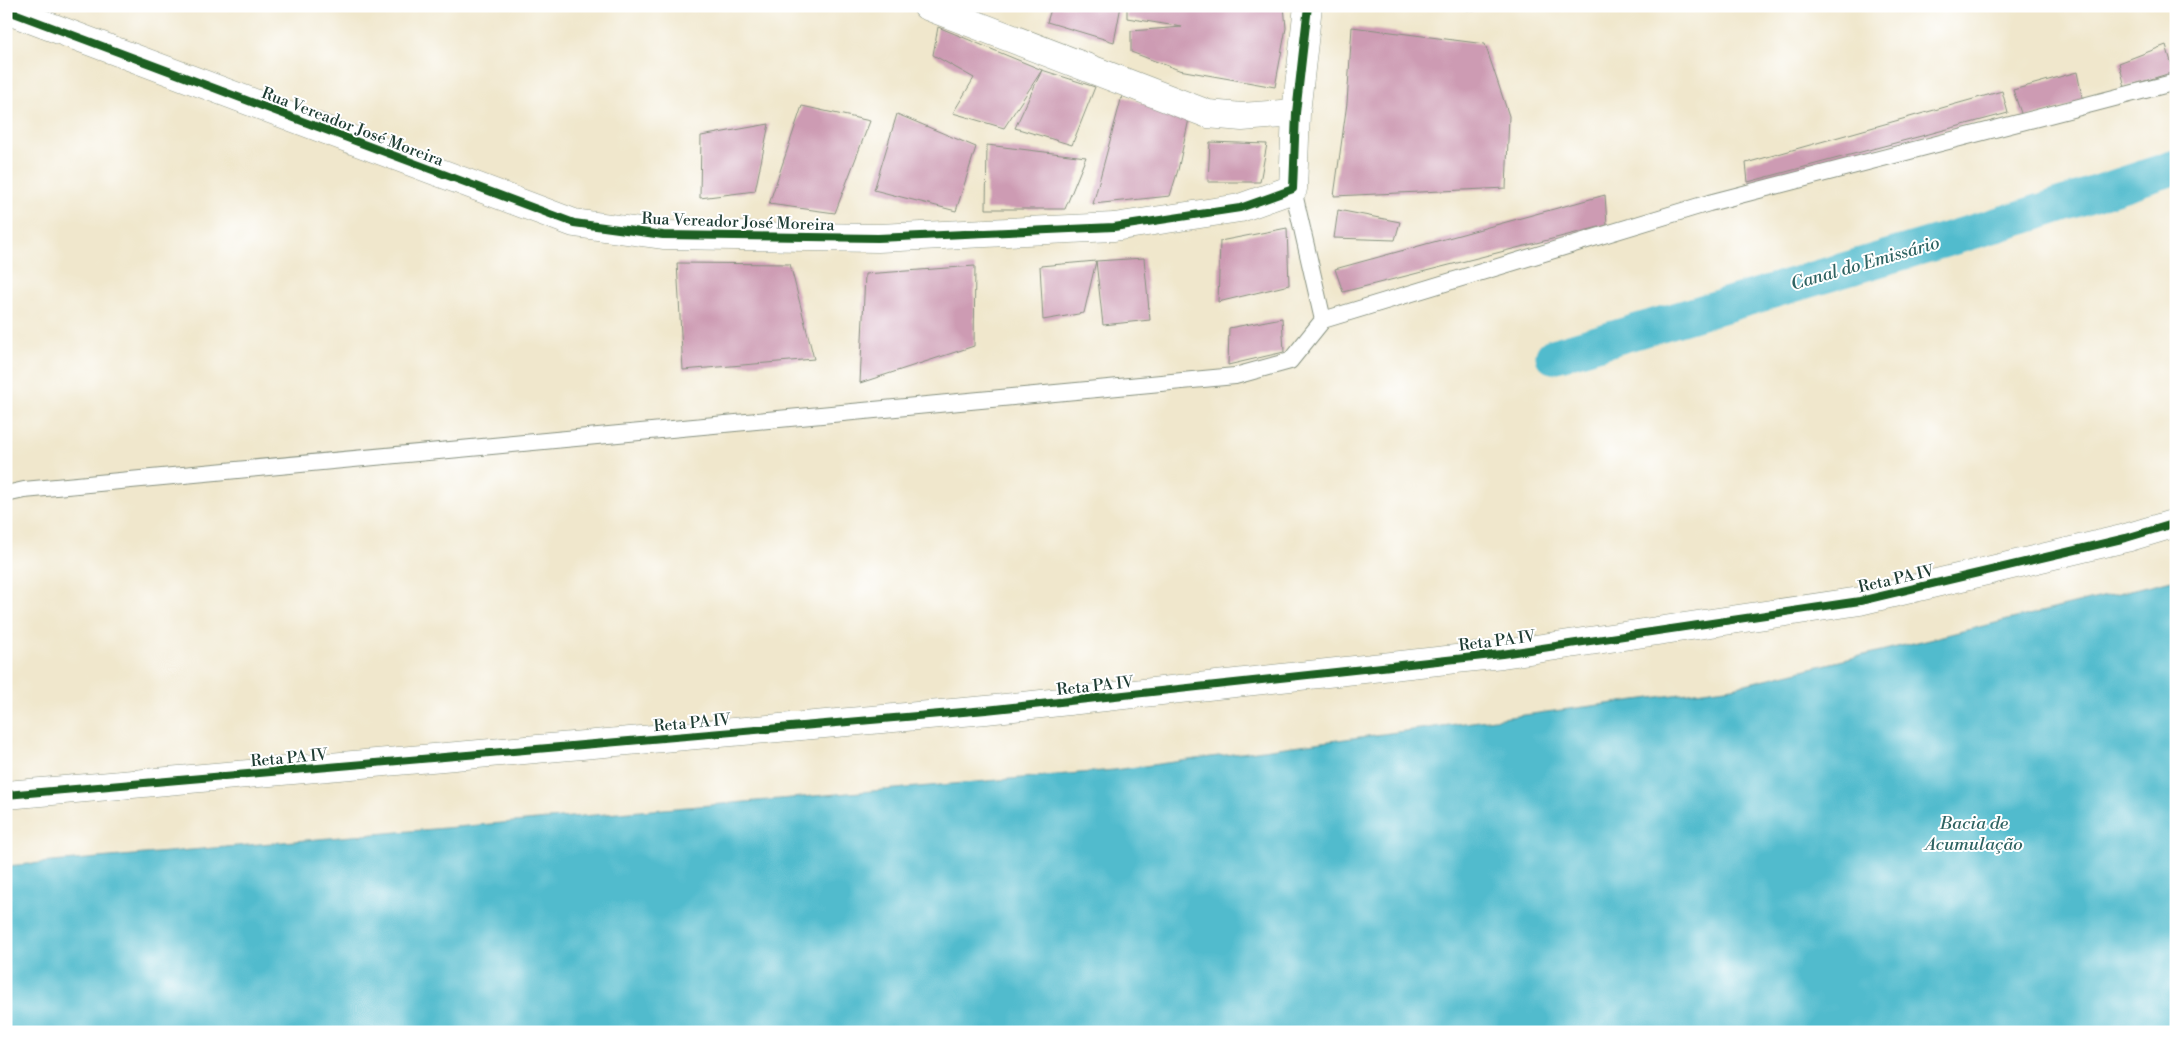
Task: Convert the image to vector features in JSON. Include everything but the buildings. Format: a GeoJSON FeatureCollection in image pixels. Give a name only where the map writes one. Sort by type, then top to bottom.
{"type":"FeatureCollection","features":[{"type":"Feature","properties":{"kind":"street"},"geometry":{"type":"LineString","coordinates":[[927,6],[1208,114],[1242,117],[1296,113]]}},
{"type":"Feature","properties":{"kind":"street"},"geometry":{"type":"LineString","coordinates":[[1293,189],[1296,113],[1308,6]]}},
{"type":"Feature","properties":{"kind":"street","name":"Rua Vereador José Moreira"},"geometry":{"type":"LineString","coordinates":[[6,10],[574,223],[663,235],[878,238],[1114,227],[1240,208],[1293,189]]}},
{"type":"Feature","properties":{"kind":"street","name":"Reta PA IV"},"geometry":{"type":"LineString","coordinates":[[6,795],[986,710],[1502,654],[1860,600],[2126,538],[2176,524]]}},
{"type":"Feature","properties":{"kind":"lane"},"geometry":{"type":"LineString","coordinates":[[6,494],[34,489],[1235,376],[1290,361],[1323,320],[1709,203],[2176,82]]}},
{"type":"Feature","properties":{"kind":"lane"},"geometry":{"type":"LineString","coordinates":[[1293,189],[1323,320]]}},
{"type":"Feature","properties":{"kind":"water","name":"Bacia de Acumulação"},"geometry":{"type":"Polygon","coordinates":[[[2176,579],[2176,1032],[6,1032],[6,866],[1114,770],[1733,687],[2176,579]]]}},
{"type":"Feature","properties":{"kind":"waterway","name":"Canal do Emissário"},"geometry":{"type":"LineString","coordinates":[[1553,356],[2023,217],[2176,167]]}},
{"type":"Feature","properties":{"kind":"cycle path"},"geometry":{"type":"LineString","coordinates":[[6,10],[574,223],[663,235],[878,238],[1114,227],[1240,208],[1293,189],[1296,113],[1308,6]]}},
{"type":"Feature","properties":{"kind":"cycle path"},"geometry":{"type":"LineString","coordinates":[[6,795],[986,710],[1502,654],[1860,601],[2126,538],[2176,523]]}}]}
